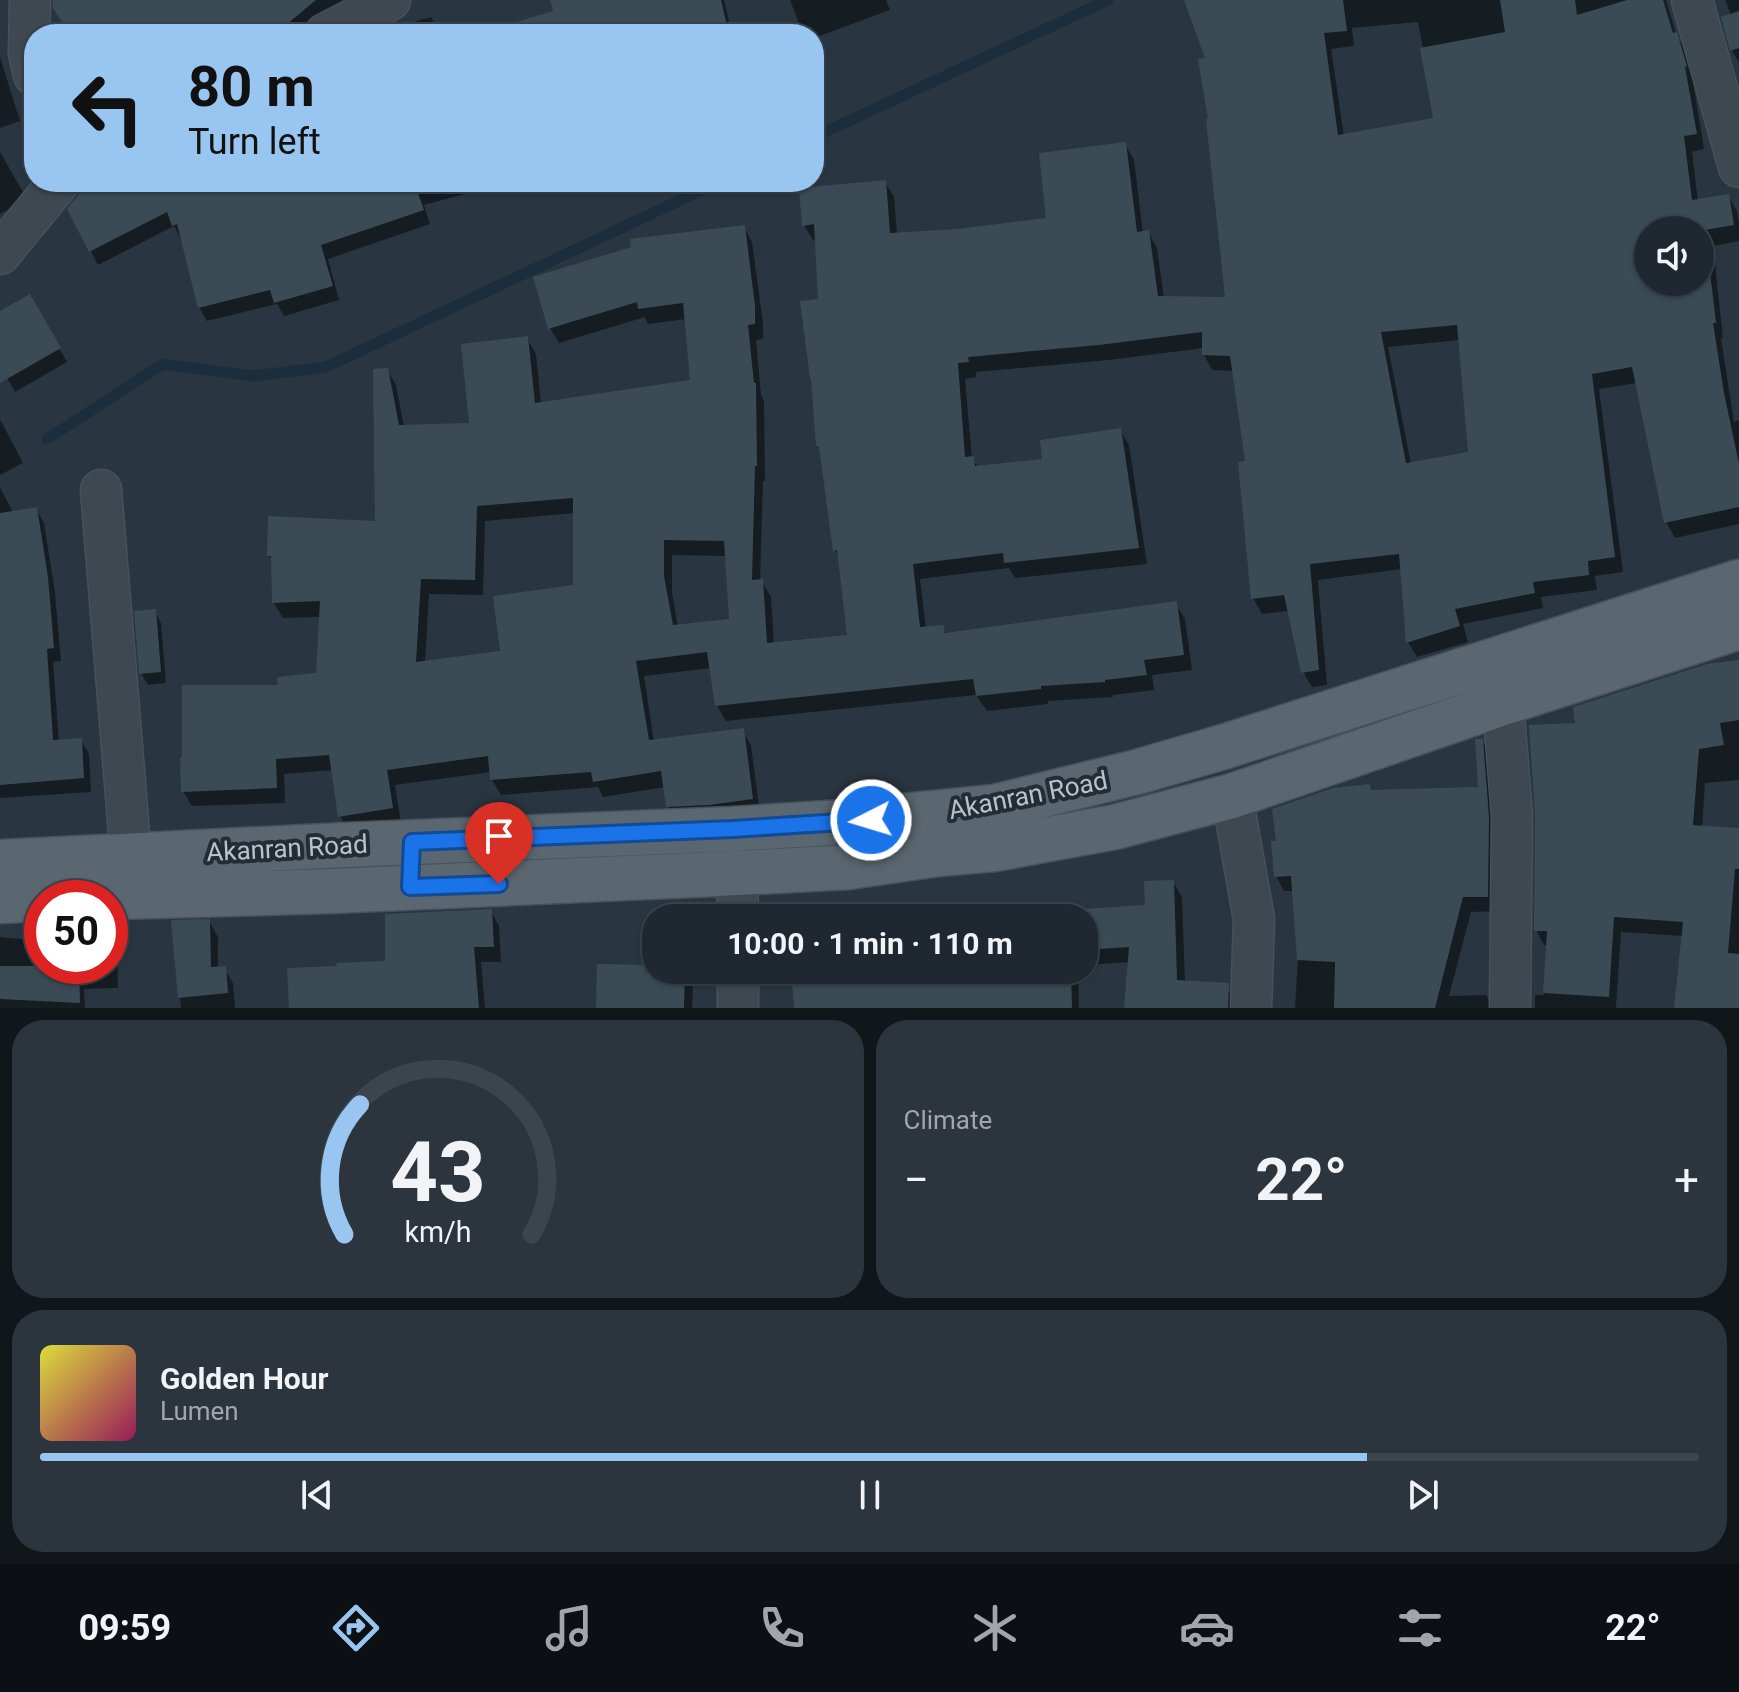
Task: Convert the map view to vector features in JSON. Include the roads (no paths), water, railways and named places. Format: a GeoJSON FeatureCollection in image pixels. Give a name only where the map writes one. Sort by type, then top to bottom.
{"type":"FeatureCollection","features":[{"type":"Feature","properties":{"kind":"main road","name":"Akanran Road"},"geometry":{"type":"LineString","coordinates":[[0,862],[811,824],[994,807],[1223,747],[1739,582]]}},
{"type":"Feature","properties":{"kind":"main road","name":"Akanran Road"},"geometry":{"type":"LineString","coordinates":[[128,896],[849,867],[995,849],[1115,827],[1232,796],[1503,703],[1739,627]]}},
{"type":"Feature","properties":{"kind":"main road"},"geometry":{"type":"LineString","coordinates":[[410,887],[412,842]]}},
{"type":"Feature","properties":{"kind":"main road"},"geometry":{"type":"LineString","coordinates":[[0,901],[24,900]]}},
{"type":"Feature","properties":{"kind":"street"},"geometry":{"type":"LineString","coordinates":[[30,0],[30,24]]}},
{"type":"Feature","properties":{"kind":"street"},"geometry":{"type":"LineString","coordinates":[[344,24],[390,0]]}},
{"type":"Feature","properties":{"kind":"street"},"geometry":{"type":"LineString","coordinates":[[1692,0],[1739,167]]}},
{"type":"Feature","properties":{"kind":"street"},"geometry":{"type":"LineString","coordinates":[[0,254],[50,192]]}},
{"type":"Feature","properties":{"kind":"street"},"geometry":{"type":"LineString","coordinates":[[101,490],[131,857]]}},
{"type":"Feature","properties":{"kind":"street"},"geometry":{"type":"LineString","coordinates":[[1503,703],[1512,816],[1510,1008]]}},
{"type":"Feature","properties":{"kind":"street"},"geometry":{"type":"LineString","coordinates":[[1232,796],[1254,919],[1251,1008]]}},
{"type":"Feature","properties":{"kind":"street"},"geometry":{"type":"LineString","coordinates":[[737,873],[738,904]]}},
{"type":"Feature","properties":{"kind":"street"},"geometry":{"type":"LineString","coordinates":[[738,984],[738,1008]]}},
{"type":"Feature","properties":{"kind":"waterway"},"geometry":{"type":"LineString","coordinates":[[824,132],[1108,0]]}},
{"type":"Feature","properties":{"kind":"waterway"},"geometry":{"type":"LineString","coordinates":[[47,439],[163,364],[253,376],[326,367],[698,192]]}}]}
